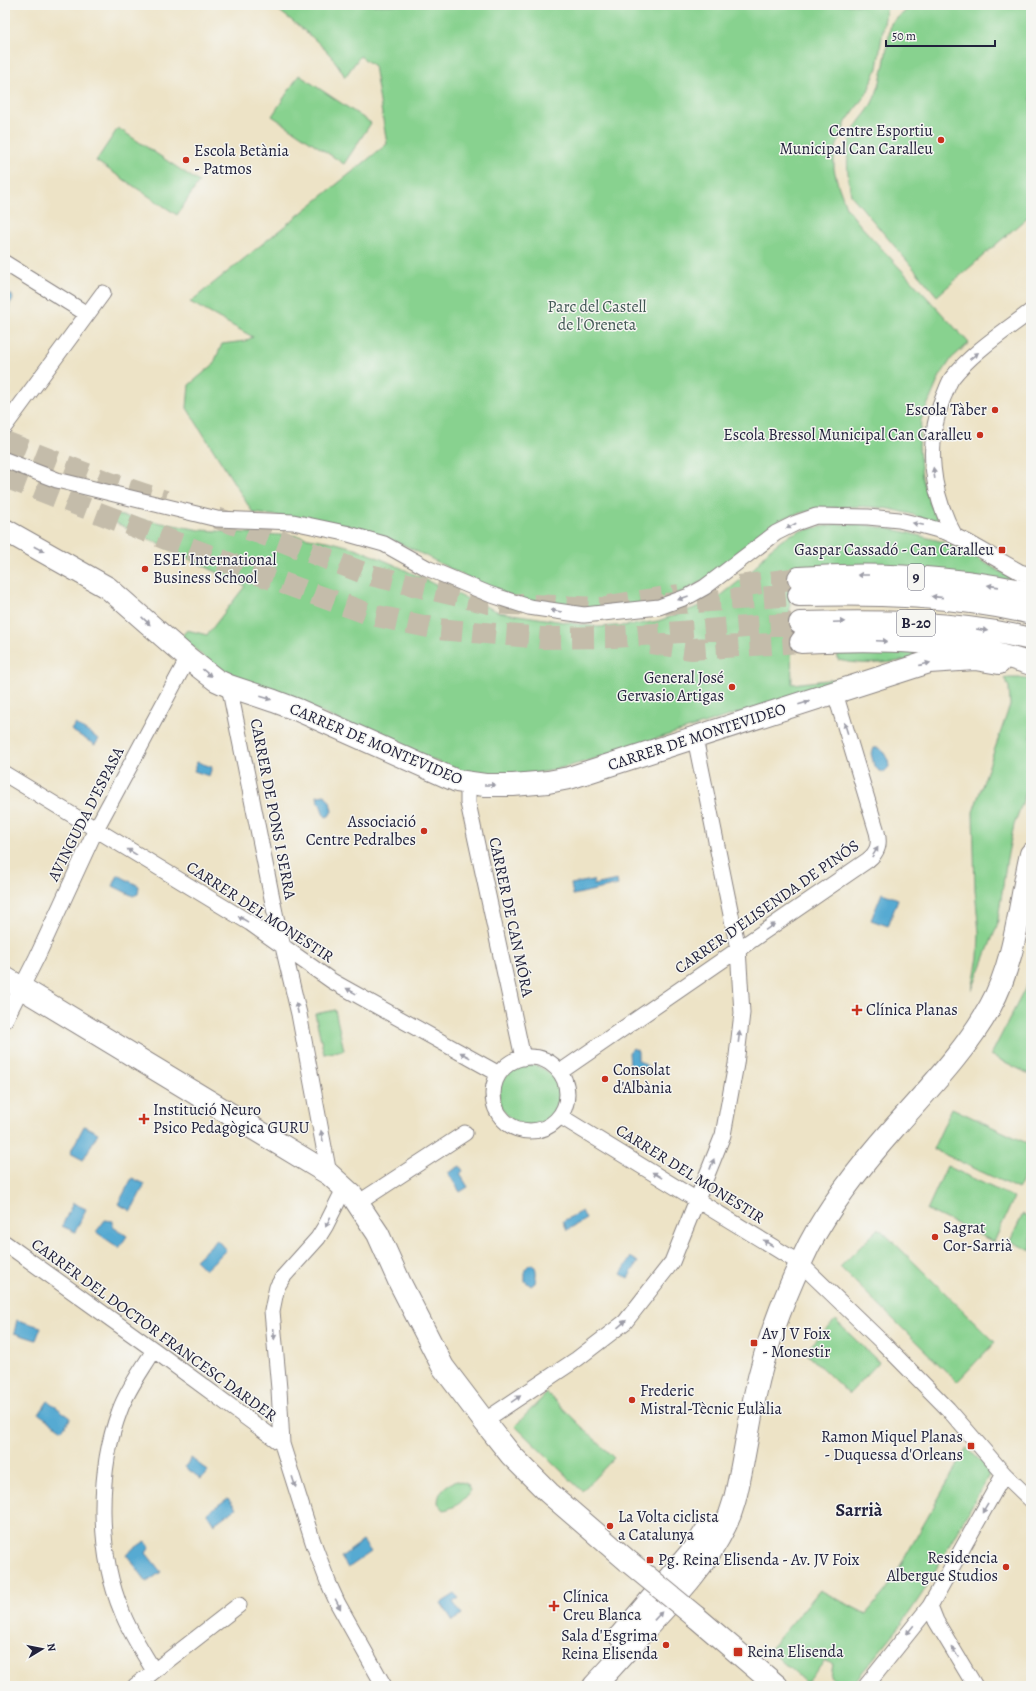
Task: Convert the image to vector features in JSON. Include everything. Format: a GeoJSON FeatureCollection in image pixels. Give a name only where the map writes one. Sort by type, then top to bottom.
{"type":"FeatureCollection","features":[{"type":"Feature","properties":{"kind":"main road","name":"CARRER DE MONTEVIDEO"},"geometry":{"type":"LineString","coordinates":[[5,530],[108,588],[188,658],[216,680],[229,686],[274,700],[443,776],[468,783],[485,785],[513,785],[548,782],[585,773],[835,694],[929,662],[975,660],[1031,667]]}},
{"type":"Feature","properties":{"kind":"main road","name":"9"},"geometry":{"type":"LineString","coordinates":[[799,586],[881,576],[935,578],[996,586],[1031,593]]}},
{"type":"Feature","properties":{"kind":"main road","name":"B-20"},"geometry":{"type":"LineString","coordinates":[[799,586],[879,594],[927,596],[1031,612]]}},
{"type":"Feature","properties":{"kind":"main road","name":"B-20"},"geometry":{"type":"LineString","coordinates":[[1031,639],[959,626],[923,623],[843,622],[801,633],[862,640],[942,644],[974,648],[1007,656],[1031,664]]}},
{"type":"Feature","properties":{"kind":"main road"},"geometry":{"type":"LineString","coordinates":[[594,1686],[675,1598],[700,1567],[725,1526],[735,1502],[755,1397],[770,1337],[789,1286],[816,1234],[864,1164],[946,1071],[970,1039],[990,1006],[1011,955],[1023,887],[1031,854]]}},
{"type":"Feature","properties":{"kind":"main road"},"geometry":{"type":"LineString","coordinates":[[10,985],[344,1188],[378,1234],[400,1284],[443,1367],[510,1454],[549,1492],[629,1562],[777,1686]]}},
{"type":"Feature","properties":{"kind":"main road"},"geometry":{"type":"LineString","coordinates":[[578,1686],[697,1545],[721,1508],[741,1472]]}},
{"type":"Feature","properties":{"kind":"street"},"geometry":{"type":"LineString","coordinates":[[5,263],[87,314]]}},
{"type":"Feature","properties":{"kind":"street"},"geometry":{"type":"LineString","coordinates":[[5,426],[102,293]]}},
{"type":"Feature","properties":{"kind":"street"},"geometry":{"type":"LineString","coordinates":[[955,536],[940,502],[933,469],[934,429],[940,408],[951,379],[967,361],[1031,310]]}},
{"type":"Feature","properties":{"kind":"street"},"geometry":{"type":"LineString","coordinates":[[5,460],[58,480],[217,519],[293,522],[345,533],[384,544],[427,568],[490,594],[529,607],[584,615],[659,607],[689,596],[705,587],[776,533],[796,522],[816,516],[847,516],[899,520],[924,526],[955,536],[982,549],[1020,572],[1031,575]]}},
{"type":"Feature","properties":{"kind":"street","name":"AVINGUDA D'ESPASA"},"geometry":{"type":"LineString","coordinates":[[5,1020],[10,985],[37,957],[96,829],[188,658]]}},
{"type":"Feature","properties":{"kind":"street","name":"CARRER DE PONS I SERRA"},"geometry":{"type":"LineString","coordinates":[[229,686],[275,913],[299,1014],[344,1188]]}},
{"type":"Feature","properties":{"kind":"street","name":"CARRER D'ELISENDA DE PINÓS"},"geometry":{"type":"LineString","coordinates":[[560,1072],[876,853],[879,839],[835,694]]}},
{"type":"Feature","properties":{"kind":"street"},"geometry":{"type":"LineString","coordinates":[[484,1421],[577,1359],[625,1322],[672,1262],[723,1135],[736,1064],[742,1013],[738,949],[696,738]]}},
{"type":"Feature","properties":{"kind":"street","name":"CARRER DEL MONESTIR"},"geometry":{"type":"LineString","coordinates":[[5,774],[250,923],[332,981],[498,1074]]}},
{"type":"Feature","properties":{"kind":"street","name":"CARRER DE CAN MÓRA"},"geometry":{"type":"LineString","coordinates":[[468,783],[468,803],[522,1058]]}},
{"type":"Feature","properties":{"kind":"street"},"geometry":{"type":"LineString","coordinates":[[522,1058],[540,1058],[551,1064],[560,1072],[566,1088],[566,1098],[560,1116],[552,1124],[535,1130],[522,1130],[511,1126],[498,1113],[494,1104],[493,1092],[498,1074],[514,1060],[522,1058]]}},
{"type":"Feature","properties":{"kind":"street","name":"CARRER DEL MONESTIR"},"geometry":{"type":"LineString","coordinates":[[560,1116],[800,1264],[884,1344],[948,1409],[1004,1474],[1031,1500]]}},
{"type":"Feature","properties":{"kind":"street"},"geometry":{"type":"LineString","coordinates":[[384,1686],[338,1604],[328,1582],[313,1542],[282,1444],[273,1318],[275,1296],[277,1287],[283,1277],[311,1248],[322,1232],[344,1188],[465,1133]]}},
{"type":"Feature","properties":{"kind":"street","name":"CARRER DEL DOCTOR FRANCESC DARDER"},"geometry":{"type":"LineString","coordinates":[[5,1244],[154,1350],[282,1444]]}},
{"type":"Feature","properties":{"kind":"street"},"geometry":{"type":"LineString","coordinates":[[154,1350],[132,1383],[120,1411],[112,1438],[106,1470],[103,1503],[107,1552],[114,1588],[122,1612],[154,1671]]}},
{"type":"Feature","properties":{"kind":"street"},"geometry":{"type":"LineString","coordinates":[[866,1686],[930,1606],[1004,1474]]}},
{"type":"Feature","properties":{"kind":"street"},"geometry":{"type":"LineString","coordinates":[[135,1686],[239,1605]]}},
{"type":"Feature","properties":{"kind":"street"},"geometry":{"type":"LineString","coordinates":[[930,1606],[936,1620],[975,1686]]}},
{"type":"Feature","properties":{"kind":"green space","name":"Parc del Castell de l'Oreneta"},"geometry":{"type":"Polygon","coordinates":[[[272,5],[887,5],[877,68],[868,91],[846,122],[834,153],[834,169],[846,207],[860,225],[969,343],[952,358],[940,376],[921,420],[919,448],[922,478],[930,504],[941,525],[899,511],[872,507],[840,507],[809,511],[776,522],[743,552],[688,589],[667,597],[644,603],[589,608],[539,604],[501,593],[389,538],[356,527],[327,521],[253,513],[187,408],[189,385],[213,365],[222,344],[245,341],[253,337],[190,302],[387,144],[374,66],[360,56],[345,77],[331,56],[322,46],[272,5]]]}},
{"type":"Feature","properties":{"kind":"green space","name":"Centre Esportiu Municipal Can Caralleu"},"geometry":{"type":"Polygon","coordinates":[[[913,5],[1031,5],[1031,214],[937,296],[851,195],[848,177],[848,151],[852,134],[876,94],[884,64],[891,23],[913,5]]]}},
{"type":"Feature","properties":{"kind":"green space"},"geometry":{"type":"Polygon","coordinates":[[[299,75],[371,123],[344,164],[272,116],[299,75]]]}},
{"type":"Feature","properties":{"kind":"green space"},"geometry":{"type":"Polygon","coordinates":[[[118,128],[199,182],[177,215],[96,161],[118,128]]]}},
{"type":"Feature","properties":{"kind":"green space"},"geometry":{"type":"Polygon","coordinates":[[[111,514],[201,530],[297,536],[332,542],[358,549],[442,588],[499,612],[597,627],[632,625],[658,621],[714,601],[752,571],[769,550],[786,537],[799,531],[836,524],[862,524],[901,531],[940,541],[968,553],[1027,587],[859,572],[789,574],[792,684],[845,678],[578,764],[545,772],[528,774],[505,776],[484,775],[457,770],[237,677],[211,663],[181,637],[187,630],[207,635],[245,586],[106,518],[111,514]]]}},
{"type":"Feature","properties":{"kind":"green space"},"geometry":{"type":"Polygon","coordinates":[[[837,649],[946,653],[892,662],[865,663],[838,660],[837,649]]]}},
{"type":"Feature","properties":{"kind":"green space"},"geometry":{"type":"Polygon","coordinates":[[[1004,678],[1031,680],[1031,779],[1014,825],[1007,858],[997,926],[972,990],[978,957],[979,933],[975,890],[973,812],[1010,705],[1009,687],[1004,678]]]}},
{"type":"Feature","properties":{"kind":"green space"},"geometry":{"type":"Polygon","coordinates":[[[1031,977],[1031,1075],[991,1055],[1031,977]]]}},
{"type":"Feature","properties":{"kind":"green space"},"geometry":{"type":"Polygon","coordinates":[[[335,1010],[344,1050],[324,1054],[315,1014],[335,1010]]]}},
{"type":"Feature","properties":{"kind":"green space"},"geometry":{"type":"Polygon","coordinates":[[[529,1065],[546,1070],[554,1078],[559,1095],[554,1112],[546,1120],[529,1125],[512,1120],[504,1112],[499,1095],[504,1078],[512,1070],[529,1065]]]}},
{"type":"Feature","properties":{"kind":"green space"},"geometry":{"type":"Polygon","coordinates":[[[952,1108],[1031,1145],[1031,1160],[1018,1189],[933,1149],[952,1108]]]}},
{"type":"Feature","properties":{"kind":"green space"},"geometry":{"type":"Polygon","coordinates":[[[947,1166],[1014,1198],[994,1242],[927,1210],[947,1166]]]}},
{"type":"Feature","properties":{"kind":"green space"},"geometry":{"type":"Polygon","coordinates":[[[1023,1214],[1031,1218],[1031,1251],[1010,1241],[1023,1214]]]}},
{"type":"Feature","properties":{"kind":"green space"},"geometry":{"type":"Polygon","coordinates":[[[879,1228],[995,1342],[957,1382],[840,1267],[879,1228]]]}},
{"type":"Feature","properties":{"kind":"green space"},"geometry":{"type":"Polygon","coordinates":[[[835,1320],[879,1362],[849,1394],[805,1352],[835,1320]]]}},
{"type":"Feature","properties":{"kind":"green space"},"geometry":{"type":"Polygon","coordinates":[[[547,1393],[614,1458],[582,1491],[515,1426],[547,1393]]]}},
{"type":"Feature","properties":{"kind":"green space"},"geometry":{"type":"Polygon","coordinates":[[[967,1448],[983,1464],[989,1475],[922,1594],[901,1625],[851,1686],[838,1686],[839,1684],[831,1677],[833,1664],[825,1661],[806,1683],[769,1650],[820,1590],[866,1614],[887,1589],[967,1448]]]}},
{"type":"Feature","properties":{"kind":"green space"},"geometry":{"type":"Polygon","coordinates":[[[457,1481],[467,1484],[471,1490],[460,1503],[444,1510],[438,1503],[439,1495],[446,1486],[457,1481]]]}},
{"type":"Feature","properties":{"kind":"water"},"geometry":{"type":"Polygon","coordinates":[[[7,294],[12,295],[13,299],[9,305],[10,312],[5,316],[5,297],[7,294]]]}},
{"type":"Feature","properties":{"kind":"water"},"geometry":{"type":"Polygon","coordinates":[[[75,724],[99,739],[95,745],[71,730],[75,724]]]}},
{"type":"Feature","properties":{"kind":"water"},"geometry":{"type":"Polygon","coordinates":[[[874,748],[881,750],[888,760],[889,767],[884,772],[879,771],[874,766],[871,753],[874,748]]]}},
{"type":"Feature","properties":{"kind":"water"},"geometry":{"type":"Polygon","coordinates":[[[197,762],[212,767],[209,776],[194,771],[197,762]]]}},
{"type":"Feature","properties":{"kind":"water"},"geometry":{"type":"Polygon","coordinates":[[[325,795],[330,802],[332,811],[329,816],[326,817],[320,804],[318,803],[317,796],[325,795]]]}},
{"type":"Feature","properties":{"kind":"water"},"geometry":{"type":"Polygon","coordinates":[[[118,875],[139,886],[138,894],[133,896],[113,886],[118,875]]]}},
{"type":"Feature","properties":{"kind":"water"},"geometry":{"type":"Polygon","coordinates":[[[593,880],[594,885],[617,880],[618,885],[573,895],[571,884],[593,880]]]}},
{"type":"Feature","properties":{"kind":"water"},"geometry":{"type":"Polygon","coordinates":[[[882,893],[898,899],[888,926],[871,920],[882,893]]]}},
{"type":"Feature","properties":{"kind":"water"},"geometry":{"type":"Polygon","coordinates":[[[633,1048],[638,1051],[638,1060],[650,1068],[646,1075],[630,1066],[629,1052],[633,1048]]]}},
{"type":"Feature","properties":{"kind":"water"},"geometry":{"type":"Polygon","coordinates":[[[84,1126],[98,1133],[83,1160],[70,1153],[84,1126]]]}},
{"type":"Feature","properties":{"kind":"water"},"geometry":{"type":"Polygon","coordinates":[[[460,1166],[463,1171],[460,1174],[468,1187],[460,1192],[448,1173],[460,1166]]]}},
{"type":"Feature","properties":{"kind":"water"},"geometry":{"type":"Polygon","coordinates":[[[132,1178],[145,1184],[131,1211],[118,1204],[132,1178]]]}},
{"type":"Feature","properties":{"kind":"water"},"geometry":{"type":"Polygon","coordinates":[[[73,1203],[86,1209],[75,1232],[62,1226],[73,1203]]]}},
{"type":"Feature","properties":{"kind":"water"},"geometry":{"type":"Polygon","coordinates":[[[582,1211],[586,1219],[567,1230],[563,1221],[582,1211]]]}},
{"type":"Feature","properties":{"kind":"water"},"geometry":{"type":"Polygon","coordinates":[[[105,1220],[113,1221],[113,1227],[127,1236],[119,1248],[96,1232],[105,1220]]]}},
{"type":"Feature","properties":{"kind":"water"},"geometry":{"type":"Polygon","coordinates":[[[217,1240],[226,1250],[205,1270],[195,1260],[217,1240]]]}},
{"type":"Feature","properties":{"kind":"water"},"geometry":{"type":"Polygon","coordinates":[[[631,1257],[638,1262],[628,1278],[621,1274],[631,1257]]]}},
{"type":"Feature","properties":{"kind":"water"},"geometry":{"type":"Polygon","coordinates":[[[532,1264],[536,1270],[536,1275],[535,1283],[531,1286],[525,1281],[525,1269],[532,1264]]]}},
{"type":"Feature","properties":{"kind":"water"},"geometry":{"type":"Polygon","coordinates":[[[17,1320],[41,1327],[36,1340],[14,1333],[17,1320]]]}},
{"type":"Feature","properties":{"kind":"water"},"geometry":{"type":"Polygon","coordinates":[[[48,1401],[71,1418],[62,1430],[39,1414],[48,1401]]]}},
{"type":"Feature","properties":{"kind":"water"},"geometry":{"type":"Polygon","coordinates":[[[191,1458],[208,1471],[201,1479],[185,1467],[191,1458]]]}},
{"type":"Feature","properties":{"kind":"water"},"geometry":{"type":"Polygon","coordinates":[[[228,1498],[236,1508],[214,1524],[207,1513],[228,1498]]]}},
{"type":"Feature","properties":{"kind":"water"},"geometry":{"type":"Polygon","coordinates":[[[145,1541],[150,1547],[146,1553],[161,1572],[147,1582],[126,1554],[145,1541]]]}},
{"type":"Feature","properties":{"kind":"water"},"geometry":{"type":"Polygon","coordinates":[[[363,1541],[371,1552],[348,1568],[341,1557],[363,1541]]]}},
{"type":"Feature","properties":{"kind":"water"},"geometry":{"type":"Polygon","coordinates":[[[455,1594],[459,1598],[453,1602],[462,1615],[453,1621],[441,1603],[455,1594]]]}},
{"type":"Feature","properties":{"kind":"tunnel"},"geometry":{"type":"LineString","coordinates":[[5,442],[110,483],[165,501]]}},
{"type":"Feature","properties":{"kind":"tunnel"},"geometry":{"type":"LineString","coordinates":[[5,477],[255,573],[372,615],[438,629],[543,638],[614,637],[800,623]]}},
{"type":"Feature","properties":{"kind":"tunnel"},"geometry":{"type":"LineString","coordinates":[[217,518],[287,543],[366,574],[489,603],[598,608],[615,607]]}},
{"type":"Feature","properties":{"kind":"tunnel"},"geometry":{"type":"LineString","coordinates":[[739,586],[799,578]]}},
{"type":"Feature","properties":{"kind":"tunnel"},"geometry":{"type":"LineString","coordinates":[[608,606],[679,595]]}},
{"type":"Feature","properties":{"kind":"tunnel"},"geometry":{"type":"LineString","coordinates":[[665,604],[799,595]]}},
{"type":"Feature","properties":{"kind":"tunnel"},"geometry":{"type":"LineString","coordinates":[[651,643],[692,649],[801,642]]}},
{"type":"Feature","properties":{"kind":"place","name":"Centre Esportiu Municipal Can Caralleu"},"geometry":{"type":"Point","coordinates":[941,140]}},
{"type":"Feature","properties":{"kind":"place","name":"Escola Betània - Patmos"},"geometry":{"type":"Point","coordinates":[186,160]}},
{"type":"Feature","properties":{"kind":"place","name":"Escola Tàber"},"geometry":{"type":"Point","coordinates":[995,410]}},
{"type":"Feature","properties":{"kind":"place","name":"Escola Bressol Municipal Can Caralleu"},"geometry":{"type":"Point","coordinates":[980,435]}},
{"type":"Feature","properties":{"kind":"place","name":"Gaspar Cassadó - Can Caralleu"},"geometry":{"type":"Point","coordinates":[1002,550]}},
{"type":"Feature","properties":{"kind":"place","name":"ESEI International Business School"},"geometry":{"type":"Point","coordinates":[145,569]}},
{"type":"Feature","properties":{"kind":"place","name":"General José Gervasio Artigas"},"geometry":{"type":"Point","coordinates":[732,687]}},
{"type":"Feature","properties":{"kind":"place","name":"Associació Centre Pedralbes"},"geometry":{"type":"Point","coordinates":[424,831]}},
{"type":"Feature","properties":{"kind":"place","name":"Clínica Planas"},"geometry":{"type":"Point","coordinates":[857,1010]}},
{"type":"Feature","properties":{"kind":"place","name":"Consolat d'Albània"},"geometry":{"type":"Point","coordinates":[605,1079]}},
{"type":"Feature","properties":{"kind":"place","name":"Institució Neuro Psico Pedagògica GURU"},"geometry":{"type":"Point","coordinates":[144,1119]}},
{"type":"Feature","properties":{"kind":"place","name":"Sagrat Cor-Sarrià"},"geometry":{"type":"Point","coordinates":[935,1237]}},
{"type":"Feature","properties":{"kind":"place","name":"Av J V Foix - Monestir"},"geometry":{"type":"Point","coordinates":[754,1343]}},
{"type":"Feature","properties":{"kind":"place","name":"Frederic Mistral-Tècnic Eulàlia"},"geometry":{"type":"Point","coordinates":[632,1400]}},
{"type":"Feature","properties":{"kind":"place","name":"Ramon Miquel Planas - Duquessa d'Orleans"},"geometry":{"type":"Point","coordinates":[971,1446]}},
{"type":"Feature","properties":{"kind":"place","name":"La Volta ciclista a Catalunya"},"geometry":{"type":"Point","coordinates":[610,1526]}},
{"type":"Feature","properties":{"kind":"place","name":"Pg. Reina Elisenda - Av. JV Foix"},"geometry":{"type":"Point","coordinates":[650,1560]}},
{"type":"Feature","properties":{"kind":"place","name":"Residencia Albergue Studios"},"geometry":{"type":"Point","coordinates":[1006,1567]}},
{"type":"Feature","properties":{"kind":"place","name":"Clínica Creu Blanca"},"geometry":{"type":"Point","coordinates":[554,1606]}},
{"type":"Feature","properties":{"kind":"place","name":"Sala d'Esgrima Reina Elisenda"},"geometry":{"type":"Point","coordinates":[666,1645]}},
{"type":"Feature","properties":{"kind":"place","name":"Reina Elisenda"},"geometry":{"type":"Point","coordinates":[738,1652]}},
{"type":"Feature","properties":{"kind":"district","name":"Sarrià"},"geometry":{"type":"Point","coordinates":[859,1510]}}]}
